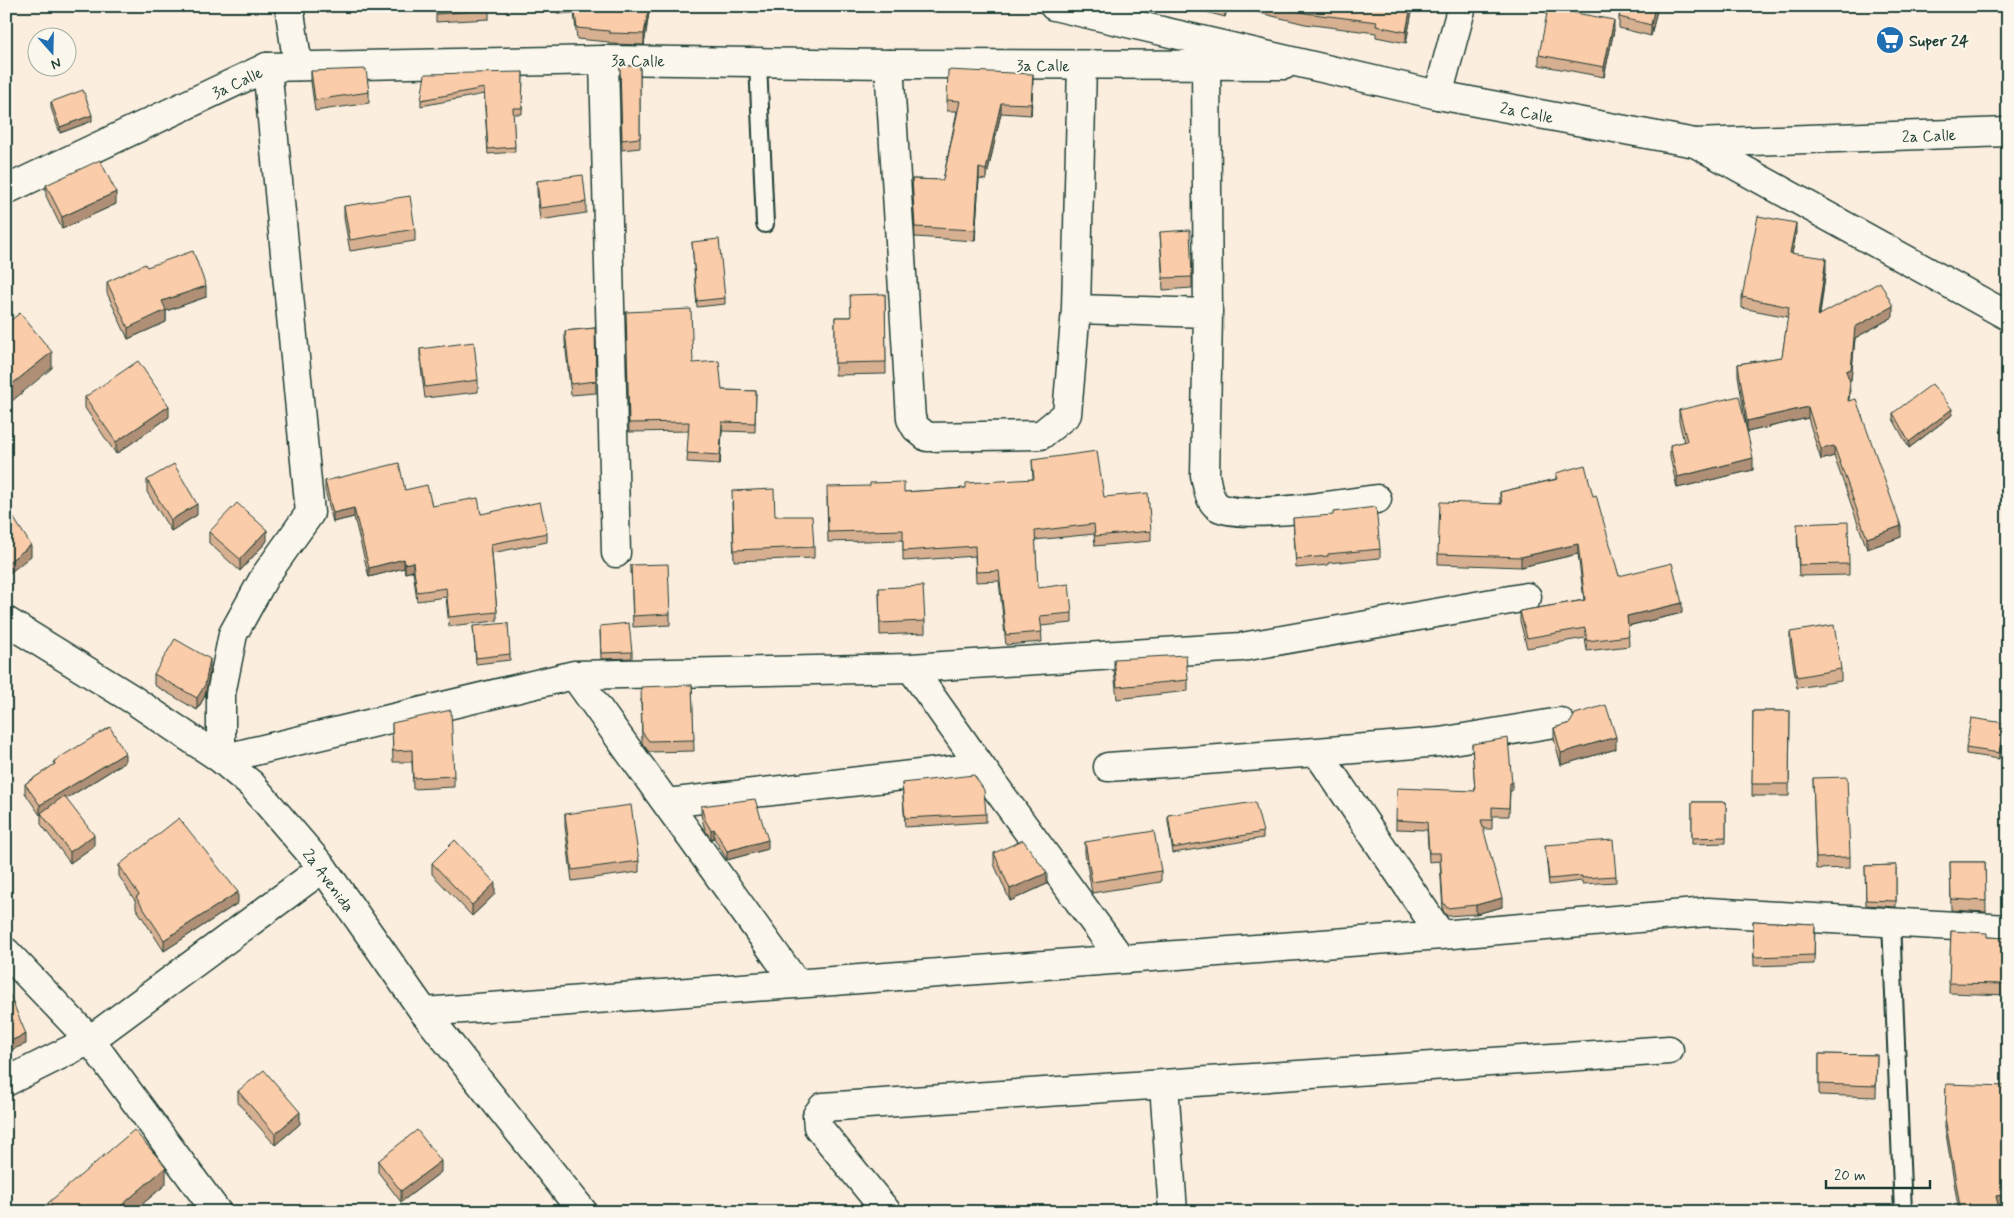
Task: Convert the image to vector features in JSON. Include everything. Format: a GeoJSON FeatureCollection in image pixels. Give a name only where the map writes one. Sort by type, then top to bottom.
{"type":"FeatureCollection","features":[{"type":"Feature","properties":{"kind":"street"},"geometry":{"type":"LineString","coordinates":[[289,6],[298,66]]}},
{"type":"Feature","properties":{"kind":"street","name":"2a Calle"},"geometry":{"type":"LineString","coordinates":[[1054,6],[1438,95],[1695,143],[2008,132]]}},
{"type":"Feature","properties":{"kind":"street"},"geometry":{"type":"LineString","coordinates":[[1438,95],[1462,6]]}},
{"type":"Feature","properties":{"kind":"street"},"geometry":{"type":"LineString","coordinates":[[604,60],[616,553]]}},
{"type":"Feature","properties":{"kind":"street","name":"3a Calle"},"geometry":{"type":"LineString","coordinates":[[6,190],[267,67],[604,60],[1206,66],[1298,64]]}},
{"type":"Feature","properties":{"kind":"street"},"geometry":{"type":"LineString","coordinates":[[890,64],[911,420],[916,428],[927,437],[1041,435],[1067,414],[1076,308],[1082,65]]}},
{"type":"Feature","properties":{"kind":"street"},"geometry":{"type":"LineString","coordinates":[[1206,66],[1208,313],[1205,475],[1209,492],[1217,506],[1234,513],[1326,506],[1377,499]]}},
{"type":"Feature","properties":{"kind":"street"},"geometry":{"type":"LineString","coordinates":[[267,67],[310,512],[265,576],[233,634],[221,694],[221,759],[574,674],[911,668],[1242,647],[1528,597]]}},
{"type":"Feature","properties":{"kind":"street"},"geometry":{"type":"LineString","coordinates":[[1695,143],[2008,316]]}},
{"type":"Feature","properties":{"kind":"street"},"geometry":{"type":"LineString","coordinates":[[1076,308],[1208,313]]}},
{"type":"Feature","properties":{"kind":"street","name":"2a Avenida"},"geometry":{"type":"LineString","coordinates":[[6,621],[132,699],[221,759],[252,785],[323,868],[424,1012],[583,1212]]}},
{"type":"Feature","properties":{"kind":"street"},"geometry":{"type":"LineString","coordinates":[[911,668],[1121,959]]}},
{"type":"Feature","properties":{"kind":"street"},"geometry":{"type":"LineString","coordinates":[[574,674],[796,983]]}},
{"type":"Feature","properties":{"kind":"street"},"geometry":{"type":"LineString","coordinates":[[1108,767],[1440,742],[1560,722]]}},
{"type":"Feature","properties":{"kind":"street"},"geometry":{"type":"LineString","coordinates":[[1317,752],[1441,936]]}},
{"type":"Feature","properties":{"kind":"street"},"geometry":{"type":"LineString","coordinates":[[666,803],[981,767]]}},
{"type":"Feature","properties":{"kind":"street"},"geometry":{"type":"LineString","coordinates":[[6,1082],[90,1040],[323,868]]}},
{"type":"Feature","properties":{"kind":"street"},"geometry":{"type":"LineString","coordinates":[[424,1012],[1441,936],[1708,912],[2008,929]]}},
{"type":"Feature","properties":{"kind":"street"},"geometry":{"type":"LineString","coordinates":[[6,952],[90,1040],[217,1212]]}},
{"type":"Feature","properties":{"kind":"street"},"geometry":{"type":"LineString","coordinates":[[887,1212],[818,1126],[818,1115],[823,1107],[1669,1050]]}},
{"type":"Feature","properties":{"kind":"street"},"geometry":{"type":"LineString","coordinates":[[1164,1085],[1173,1212]]}},
{"type":"Feature","properties":{"kind":"lane"},"geometry":{"type":"LineString","coordinates":[[758,62],[765,224]]}},
{"type":"Feature","properties":{"kind":"lane"},"geometry":{"type":"LineString","coordinates":[[1891,922],[1903,1212]]}},
{"type":"Feature","properties":{"kind":"building"},"geometry":{"type":"Polygon","coordinates":[[[437,6],[489,6],[489,10],[436,14],[437,6]]]}},
{"type":"Feature","properties":{"kind":"building"},"geometry":{"type":"Polygon","coordinates":[[[574,6],[649,6],[644,34],[609,33],[609,31],[577,28],[574,6]]]}},
{"type":"Feature","properties":{"kind":"building"},"geometry":{"type":"Polygon","coordinates":[[[1206,6],[1227,6],[1225,11],[1206,6]]]}},
{"type":"Feature","properties":{"kind":"building"},"geometry":{"type":"Polygon","coordinates":[[[1279,6],[1411,6],[1406,32],[1376,26],[1377,22],[1305,13],[1279,6]]]}},
{"type":"Feature","properties":{"kind":"building"},"geometry":{"type":"Polygon","coordinates":[[[1622,6],[1655,6],[1651,25],[1619,17],[1622,6]]]}},
{"type":"Feature","properties":{"kind":"building"},"geometry":{"type":"Polygon","coordinates":[[[1548,8],[1614,20],[1604,67],[1539,55],[1548,8]]]}},
{"type":"Feature","properties":{"kind":"building"},"geometry":{"type":"Polygon","coordinates":[[[620,66],[640,66],[640,138],[622,140],[620,66]]]}},
{"type":"Feature","properties":{"kind":"building"},"geometry":{"type":"Polygon","coordinates":[[[366,69],[369,92],[315,100],[311,71],[366,69]]]}},
{"type":"Feature","properties":{"kind":"building"},"geometry":{"type":"Polygon","coordinates":[[[948,70],[1033,74],[1031,104],[1001,103],[986,170],[979,168],[975,230],[915,227],[912,179],[943,180],[960,101],[947,100],[948,70]]]}},
{"type":"Feature","properties":{"kind":"building"},"geometry":{"type":"Polygon","coordinates":[[[523,72],[522,108],[513,108],[515,147],[488,149],[484,88],[421,100],[425,74],[523,72]]]}},
{"type":"Feature","properties":{"kind":"building"},"geometry":{"type":"Polygon","coordinates":[[[83,90],[92,115],[60,127],[51,102],[83,90]]]}},
{"type":"Feature","properties":{"kind":"building"},"geometry":{"type":"Polygon","coordinates":[[[100,160],[116,192],[62,217],[46,185],[100,160]]]}},
{"type":"Feature","properties":{"kind":"building"},"geometry":{"type":"Polygon","coordinates":[[[583,175],[586,202],[540,208],[537,181],[583,175]]]}},
{"type":"Feature","properties":{"kind":"building"},"geometry":{"type":"Polygon","coordinates":[[[410,196],[415,229],[350,240],[344,206],[410,196]]]}},
{"type":"Feature","properties":{"kind":"building"},"geometry":{"type":"Polygon","coordinates":[[[1758,216],[1796,223],[1790,253],[1826,258],[1818,316],[1880,282],[1893,306],[1855,327],[1851,369],[1846,371],[1850,382],[1848,401],[1856,399],[1901,526],[1867,538],[1834,446],[1821,449],[1808,407],[1747,421],[1738,364],[1782,357],[1789,307],[1742,297],[1758,216]]]}},
{"type":"Feature","properties":{"kind":"building"},"geometry":{"type":"Polygon","coordinates":[[[1190,230],[1192,277],[1163,278],[1160,232],[1190,230]]]}},
{"type":"Feature","properties":{"kind":"building"},"geometry":{"type":"Polygon","coordinates":[[[719,239],[725,298],[697,301],[692,242],[719,239]]]}},
{"type":"Feature","properties":{"kind":"building"},"geometry":{"type":"Polygon","coordinates":[[[193,251],[206,286],[162,301],[166,310],[128,328],[107,282],[145,264],[147,267],[193,251]]]}},
{"type":"Feature","properties":{"kind":"building"},"geometry":{"type":"Polygon","coordinates":[[[885,294],[886,362],[835,363],[835,317],[851,317],[850,295],[885,294]]]}},
{"type":"Feature","properties":{"kind":"building"},"geometry":{"type":"Polygon","coordinates":[[[691,309],[693,363],[719,361],[722,390],[756,391],[755,423],[722,422],[720,455],[687,453],[689,422],[629,423],[626,312],[691,309]]]}},
{"type":"Feature","properties":{"kind":"building"},"geometry":{"type":"Polygon","coordinates":[[[20,313],[52,352],[6,389],[6,324],[20,313]]]}},
{"type":"Feature","properties":{"kind":"building"},"geometry":{"type":"Polygon","coordinates":[[[595,328],[596,381],[571,384],[565,331],[595,328]]]}},
{"type":"Feature","properties":{"kind":"building"},"geometry":{"type":"Polygon","coordinates":[[[474,342],[478,380],[425,387],[420,349],[474,342]]]}},
{"type":"Feature","properties":{"kind":"building"},"geometry":{"type":"Polygon","coordinates":[[[138,361],[169,406],[116,442],[85,397],[138,361]]]}},
{"type":"Feature","properties":{"kind":"building"},"geometry":{"type":"Polygon","coordinates":[[[1932,384],[1952,409],[1909,442],[1893,413],[1932,384]]]}},
{"type":"Feature","properties":{"kind":"building"},"geometry":{"type":"Polygon","coordinates":[[[1739,396],[1753,458],[1677,477],[1670,445],[1687,441],[1679,410],[1739,396]]]}},
{"type":"Feature","properties":{"kind":"building"},"geometry":{"type":"Polygon","coordinates":[[[1097,451],[1104,497],[1148,493],[1151,531],[1095,536],[1094,524],[1035,531],[1038,588],[1069,584],[1072,613],[1040,616],[1042,632],[1006,635],[999,571],[976,572],[975,546],[903,551],[903,530],[828,532],[827,487],[870,486],[870,483],[904,482],[904,492],[966,488],[966,483],[1034,479],[1032,460],[1097,451]]]}},
{"type":"Feature","properties":{"kind":"building"},"geometry":{"type":"Polygon","coordinates":[[[399,463],[405,490],[427,485],[432,506],[478,498],[481,514],[540,502],[547,533],[491,544],[497,612],[449,617],[446,588],[417,592],[413,562],[405,564],[404,559],[369,568],[354,508],[333,513],[325,481],[399,463]]]}},
{"type":"Feature","properties":{"kind":"building"},"geometry":{"type":"Polygon","coordinates":[[[174,464],[197,504],[171,520],[147,480],[174,464]]]}},
{"type":"Feature","properties":{"kind":"building"},"geometry":{"type":"Polygon","coordinates":[[[1585,465],[1593,496],[1596,495],[1619,576],[1672,563],[1682,603],[1627,616],[1629,636],[1587,641],[1585,628],[1527,638],[1520,611],[1585,600],[1578,544],[1521,557],[1438,554],[1440,502],[1502,504],[1500,492],[1558,479],[1556,473],[1585,465]]]}},
{"type":"Feature","properties":{"kind":"building"},"geometry":{"type":"Polygon","coordinates":[[[774,489],[775,516],[812,516],[814,547],[734,550],[732,491],[774,489]]]}},
{"type":"Feature","properties":{"kind":"building"},"geometry":{"type":"Polygon","coordinates":[[[237,503],[267,530],[240,559],[209,532],[237,503]]]}},
{"type":"Feature","properties":{"kind":"building"},"geometry":{"type":"Polygon","coordinates":[[[6,506],[31,545],[6,564],[6,506]]]}},
{"type":"Feature","properties":{"kind":"building"},"geometry":{"type":"Polygon","coordinates":[[[1376,507],[1380,549],[1296,559],[1293,518],[1333,515],[1333,512],[1376,507]]]}},
{"type":"Feature","properties":{"kind":"building"},"geometry":{"type":"Polygon","coordinates":[[[1848,522],[1849,564],[1799,565],[1797,524],[1848,522]]]}},
{"type":"Feature","properties":{"kind":"building"},"geometry":{"type":"Polygon","coordinates":[[[668,564],[670,614],[633,616],[631,565],[668,564]]]}},
{"type":"Feature","properties":{"kind":"building"},"geometry":{"type":"Polygon","coordinates":[[[923,586],[925,621],[880,623],[879,588],[923,586]]]}},
{"type":"Feature","properties":{"kind":"building"},"geometry":{"type":"Polygon","coordinates":[[[508,623],[510,654],[476,658],[473,626],[508,623]]]}},
{"type":"Feature","properties":{"kind":"building"},"geometry":{"type":"Polygon","coordinates":[[[629,623],[632,652],[601,653],[600,626],[629,623]]]}},
{"type":"Feature","properties":{"kind":"building"},"geometry":{"type":"Polygon","coordinates":[[[1834,625],[1841,669],[1797,677],[1790,632],[1834,625]]]}},
{"type":"Feature","properties":{"kind":"building"},"geometry":{"type":"Polygon","coordinates":[[[175,639],[210,659],[205,685],[197,698],[154,674],[175,639]]]}},
{"type":"Feature","properties":{"kind":"building"},"geometry":{"type":"Polygon","coordinates":[[[1186,655],[1188,680],[1117,687],[1114,659],[1186,655]]]}},
{"type":"Feature","properties":{"kind":"building"},"geometry":{"type":"Polygon","coordinates":[[[692,685],[694,740],[649,741],[642,732],[641,687],[692,685]]]}},
{"type":"Feature","properties":{"kind":"building"},"geometry":{"type":"Polygon","coordinates":[[[1606,705],[1616,737],[1561,753],[1554,728],[1570,723],[1575,714],[1606,705]]]}},
{"type":"Feature","properties":{"kind":"building"},"geometry":{"type":"Polygon","coordinates":[[[451,710],[454,776],[413,778],[412,750],[393,751],[392,723],[451,710]]]}},
{"type":"Feature","properties":{"kind":"building"},"geometry":{"type":"Polygon","coordinates":[[[1753,711],[1790,711],[1789,784],[1752,784],[1753,711]]]}},
{"type":"Feature","properties":{"kind":"building"},"geometry":{"type":"Polygon","coordinates":[[[1971,718],[2004,723],[1999,753],[1966,748],[1971,718]]]}},
{"type":"Feature","properties":{"kind":"building"},"geometry":{"type":"Polygon","coordinates":[[[110,727],[125,753],[40,805],[25,784],[55,764],[54,761],[110,727]]]}},
{"type":"Feature","properties":{"kind":"building"},"geometry":{"type":"Polygon","coordinates":[[[1508,738],[1512,783],[1510,783],[1509,808],[1492,807],[1492,820],[1481,820],[1502,898],[1476,905],[1447,908],[1443,902],[1440,853],[1429,853],[1427,822],[1396,820],[1397,788],[1475,791],[1472,744],[1508,738]]]}},
{"type":"Feature","properties":{"kind":"building"},"geometry":{"type":"Polygon","coordinates":[[[974,775],[984,790],[986,814],[905,818],[902,783],[974,775]]]}},
{"type":"Feature","properties":{"kind":"building"},"geometry":{"type":"Polygon","coordinates":[[[1847,777],[1850,857],[1816,858],[1813,778],[1847,777]]]}},
{"type":"Feature","properties":{"kind":"building"},"geometry":{"type":"Polygon","coordinates":[[[64,796],[94,835],[70,852],[41,813],[64,796]]]}},
{"type":"Feature","properties":{"kind":"building"},"geometry":{"type":"Polygon","coordinates":[[[755,799],[768,840],[727,851],[714,829],[711,830],[705,820],[701,806],[755,799]]]}},
{"type":"Feature","properties":{"kind":"building"},"geometry":{"type":"Polygon","coordinates":[[[1255,802],[1263,832],[1173,848],[1168,815],[1255,802]]]}},
{"type":"Feature","properties":{"kind":"building"},"geometry":{"type":"Polygon","coordinates":[[[1692,802],[1726,802],[1726,837],[1692,838],[1692,802]]]}},
{"type":"Feature","properties":{"kind":"building"},"geometry":{"type":"Polygon","coordinates":[[[631,805],[639,861],[572,870],[565,814],[631,805]]]}},
{"type":"Feature","properties":{"kind":"building"},"geometry":{"type":"Polygon","coordinates":[[[179,818],[238,892],[164,940],[136,897],[139,895],[119,865],[179,818]]]}},
{"type":"Feature","properties":{"kind":"building"},"geometry":{"type":"Polygon","coordinates":[[[1154,831],[1161,871],[1092,882],[1085,842],[1154,831]]]}},
{"type":"Feature","properties":{"kind":"building"},"geometry":{"type":"Polygon","coordinates":[[[455,840],[495,883],[472,905],[432,863],[455,840]]]}},
{"type":"Feature","properties":{"kind":"building"},"geometry":{"type":"Polygon","coordinates":[[[1023,840],[1047,873],[1010,889],[994,853],[1023,840]]]}},
{"type":"Feature","properties":{"kind":"building"},"geometry":{"type":"Polygon","coordinates":[[[1613,840],[1616,876],[1582,878],[1582,876],[1549,879],[1545,845],[1613,840]]]}},
{"type":"Feature","properties":{"kind":"building"},"geometry":{"type":"Polygon","coordinates":[[[1950,862],[1985,862],[1986,901],[1951,899],[1950,862]]]}},
{"type":"Feature","properties":{"kind":"building"},"geometry":{"type":"Polygon","coordinates":[[[1896,865],[1896,901],[1866,900],[1865,866],[1896,865]]]}},
{"type":"Feature","properties":{"kind":"building"},"geometry":{"type":"Polygon","coordinates":[[[1753,921],[1815,924],[1814,955],[1754,957],[1753,921]]]}},
{"type":"Feature","properties":{"kind":"building"},"geometry":{"type":"Polygon","coordinates":[[[1951,931],[1987,933],[1987,937],[2008,938],[2008,984],[1949,983],[1951,931]]]}},
{"type":"Feature","properties":{"kind":"building"},"geometry":{"type":"Polygon","coordinates":[[[8,991],[26,1034],[6,1043],[6,992],[8,991]]]}},
{"type":"Feature","properties":{"kind":"building"},"geometry":{"type":"Polygon","coordinates":[[[1819,1054],[1877,1055],[1876,1086],[1819,1084],[1819,1054]]]}},
{"type":"Feature","properties":{"kind":"building"},"geometry":{"type":"Polygon","coordinates":[[[264,1070],[300,1112],[275,1134],[238,1091],[264,1070]]]}},
{"type":"Feature","properties":{"kind":"building"},"geometry":{"type":"Polygon","coordinates":[[[1946,1084],[2007,1086],[2005,1159],[2008,1158],[2008,1194],[1996,1196],[1999,1209],[1983,1212],[1961,1212],[1945,1118],[1946,1084]]]}},
{"type":"Feature","properties":{"kind":"building"},"geometry":{"type":"Polygon","coordinates":[[[134,1130],[166,1167],[114,1212],[56,1212],[48,1203],[134,1130]]]}},
{"type":"Feature","properties":{"kind":"building"},"geometry":{"type":"Polygon","coordinates":[[[417,1130],[441,1161],[401,1191],[378,1161],[417,1130]]]}},
{"type":"Feature","properties":{"kind":"place","name":"Super 24"},"geometry":{"type":"Point","coordinates":[1890,40]}}]}
